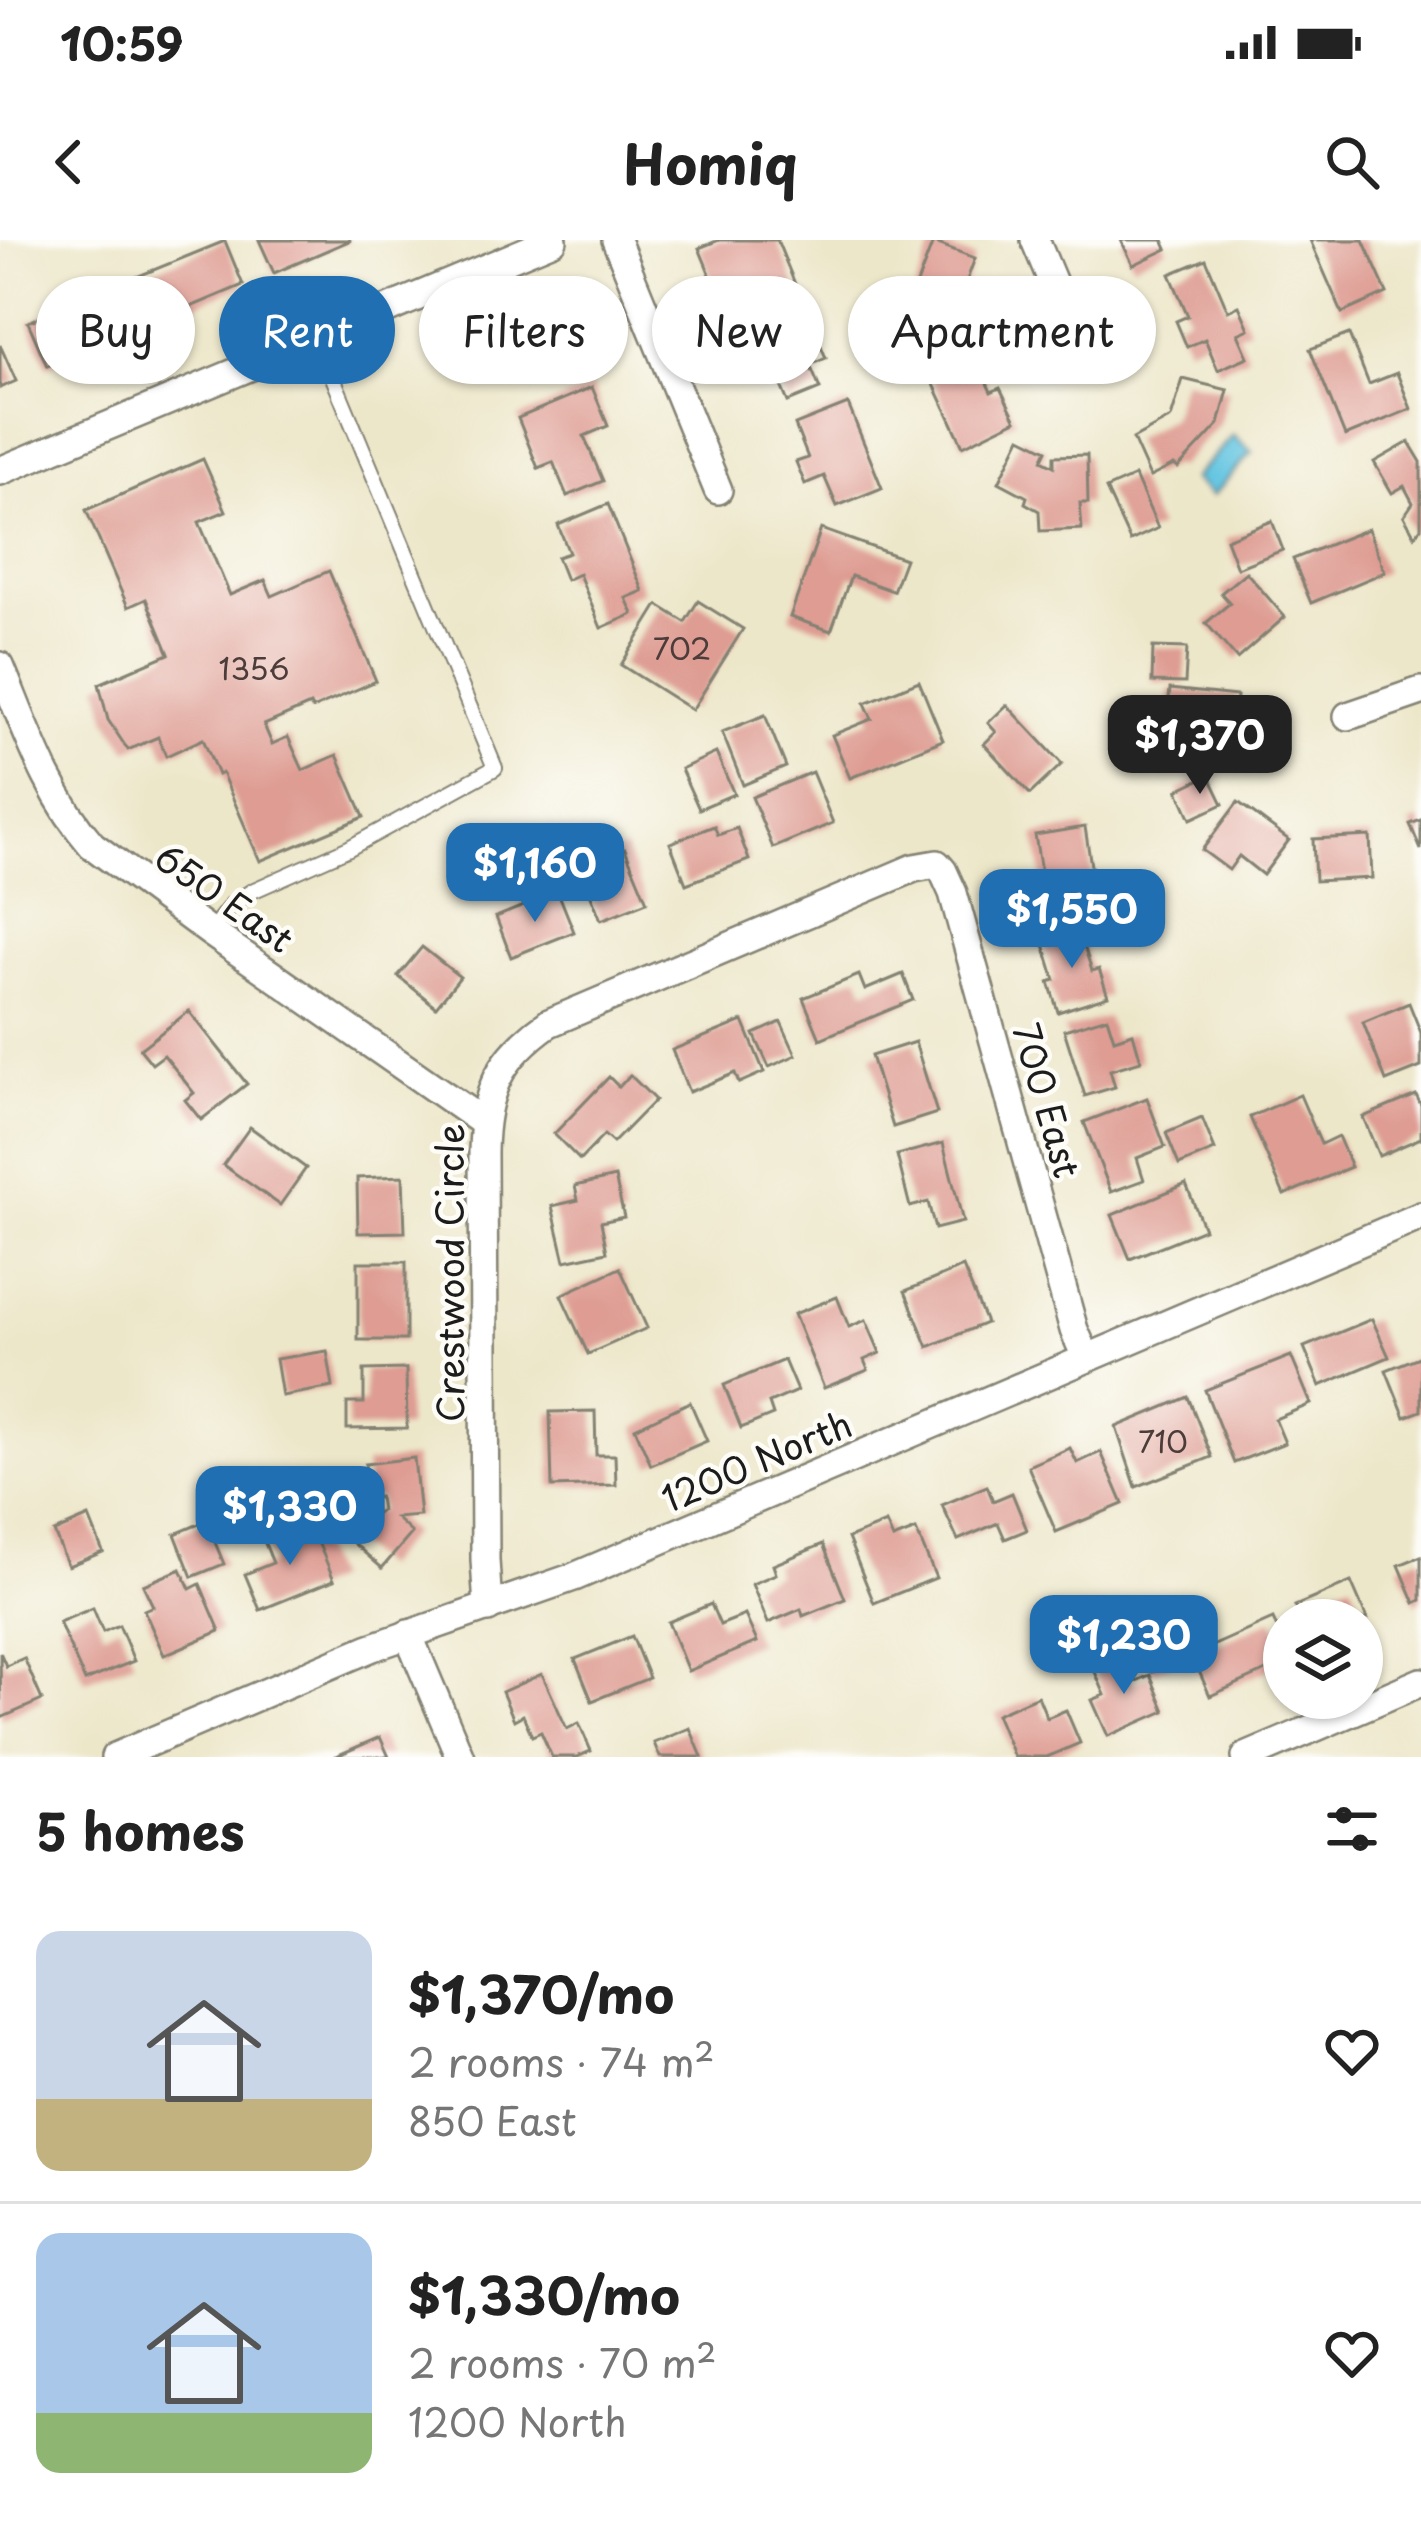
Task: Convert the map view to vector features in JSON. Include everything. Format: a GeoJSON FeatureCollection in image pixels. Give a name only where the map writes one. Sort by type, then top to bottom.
{"type":"FeatureCollection","features":[{"type":"Feature","properties":{"kind":"street"},"geometry":{"type":"LineString","coordinates":[[395,306],[553,240]]}},
{"type":"Feature","properties":{"kind":"street"},"geometry":{"type":"LineString","coordinates":[[616,240],[718,490]]}},
{"type":"Feature","properties":{"kind":"street"},"geometry":{"type":"LineString","coordinates":[[1035,240],[1050,276]]}},
{"type":"Feature","properties":{"kind":"street"},"geometry":{"type":"LineString","coordinates":[[0,471],[219,380]]}},
{"type":"Feature","properties":{"kind":"street","name":"650 East"},"geometry":{"type":"LineString","coordinates":[[0,666],[53,789],[77,828],[110,860],[483,1122]]}},
{"type":"Feature","properties":{"kind":"street"},"geometry":{"type":"LineString","coordinates":[[1348,716],[1421,691]]}},
{"type":"Feature","properties":{"kind":"street","name":"Crestwood Circle"},"geometry":{"type":"LineString","coordinates":[[488,1608],[483,1122],[496,1077],[526,1039],[549,1023],[903,872],[937,864]]}},
{"type":"Feature","properties":{"kind":"street","name":"700 East"},"geometry":{"type":"LineString","coordinates":[[937,864],[953,893],[1074,1330],[1086,1357]]}},
{"type":"Feature","properties":{"kind":"street","name":"1200 North"},"geometry":{"type":"LineString","coordinates":[[115,1757],[408,1634],[574,1577],[1421,1216]]}},
{"type":"Feature","properties":{"kind":"street"},"geometry":{"type":"LineString","coordinates":[[408,1634],[460,1757]]}},
{"type":"Feature","properties":{"kind":"street"},"geometry":{"type":"LineString","coordinates":[[1246,1757],[1421,1682]]}},
{"type":"Feature","properties":{"kind":"lane"},"geometry":{"type":"LineString","coordinates":[[210,932],[231,905],[252,891],[349,848],[495,768],[336,384]]}},
{"type":"Feature","properties":{"kind":"water"},"geometry":{"type":"Polygon","coordinates":[[[1233,435],[1252,452],[1212,496],[1193,479],[1233,435]]]}},
{"type":"Feature","properties":{"kind":"building"},"geometry":{"type":"Polygon","coordinates":[[[259,240],[351,240],[274,273],[259,240]]]}},
{"type":"Feature","properties":{"kind":"building"},"geometry":{"type":"Polygon","coordinates":[[[719,240],[777,240],[792,276],[711,276],[699,248],[719,240]]]}},
{"type":"Feature","properties":{"kind":"building"},"geometry":{"type":"Polygon","coordinates":[[[1121,240],[1163,240],[1167,249],[1133,265],[1121,240]]]}},
{"type":"Feature","properties":{"kind":"building"},"geometry":{"type":"Polygon","coordinates":[[[1310,240],[1363,240],[1387,293],[1342,313],[1310,240]]]}},
{"type":"Feature","properties":{"kind":"building"},"geometry":{"type":"Polygon","coordinates":[[[225,241],[239,276],[219,276],[219,295],[195,305],[195,276],[138,276],[225,241]]]}},
{"type":"Feature","properties":{"kind":"building"},"geometry":{"type":"Polygon","coordinates":[[[933,242],[975,258],[968,276],[920,276],[933,242]]]}},
{"type":"Feature","properties":{"kind":"building"},"geometry":{"type":"Polygon","coordinates":[[[1206,259],[1228,311],[1239,306],[1249,329],[1238,334],[1248,357],[1218,370],[1205,339],[1187,347],[1176,321],[1188,316],[1170,274],[1206,259]]]}},
{"type":"Feature","properties":{"kind":"building"},"geometry":{"type":"Polygon","coordinates":[[[1349,334],[1369,384],[1397,373],[1411,409],[1345,436],[1310,349],[1349,334]]]}},
{"type":"Feature","properties":{"kind":"building"},"geometry":{"type":"Polygon","coordinates":[[[0,345],[16,381],[0,388],[0,345]]]}},
{"type":"Feature","properties":{"kind":"building"},"geometry":{"type":"Polygon","coordinates":[[[1183,379],[1228,390],[1219,424],[1178,468],[1174,465],[1150,477],[1133,439],[1171,418],[1183,379]]]}},
{"type":"Feature","properties":{"kind":"building"},"geometry":{"type":"Polygon","coordinates":[[[780,384],[818,384],[820,389],[788,402],[780,384]]]}},
{"type":"Feature","properties":{"kind":"building"},"geometry":{"type":"Polygon","coordinates":[[[934,384],[987,384],[991,392],[1000,388],[1016,420],[963,446],[934,384]]]}},
{"type":"Feature","properties":{"kind":"building"},"geometry":{"type":"Polygon","coordinates":[[[592,387],[608,426],[584,436],[603,481],[567,496],[553,462],[538,468],[518,418],[592,387]]]}},
{"type":"Feature","properties":{"kind":"building"},"geometry":{"type":"Polygon","coordinates":[[[848,404],[882,488],[837,506],[824,476],[805,484],[796,462],[808,458],[795,425],[848,404]]]}},
{"type":"Feature","properties":{"kind":"building"},"geometry":{"type":"Polygon","coordinates":[[[1021,437],[1047,450],[1042,460],[1054,466],[1054,456],[1087,455],[1088,503],[1080,503],[1082,529],[1040,531],[1039,511],[1025,503],[1027,497],[999,482],[1021,437]]]}},
{"type":"Feature","properties":{"kind":"building"},"geometry":{"type":"Polygon","coordinates":[[[1409,442],[1421,462],[1421,528],[1415,536],[1404,516],[1413,503],[1404,486],[1392,493],[1374,462],[1409,442]]]}},
{"type":"Feature","properties":{"kind":"building"},"geometry":{"type":"Polygon","coordinates":[[[203,459],[226,511],[199,522],[230,595],[265,580],[272,596],[329,571],[376,681],[264,725],[272,744],[288,737],[303,770],[337,755],[364,817],[260,861],[203,739],[166,756],[158,737],[128,750],[108,720],[99,684],[169,654],[146,599],[128,607],[86,510],[203,459]]]}},
{"type":"Feature","properties":{"kind":"building"},"geometry":{"type":"Polygon","coordinates":[[[1135,476],[1158,528],[1130,541],[1106,489],[1135,476]]]}},
{"type":"Feature","properties":{"kind":"building"},"geometry":{"type":"Polygon","coordinates":[[[608,504],[643,591],[626,598],[633,614],[601,628],[579,574],[566,580],[557,557],[569,553],[558,525],[608,504]]]}},
{"type":"Feature","properties":{"kind":"building"},"geometry":{"type":"Polygon","coordinates":[[[1272,521],[1283,550],[1237,568],[1226,539],[1272,521]]]}},
{"type":"Feature","properties":{"kind":"building"},"geometry":{"type":"Polygon","coordinates":[[[821,529],[905,559],[893,591],[851,576],[831,631],[790,617],[821,529]]]}},
{"type":"Feature","properties":{"kind":"building"},"geometry":{"type":"Polygon","coordinates":[[[1368,529],[1385,572],[1311,603],[1293,559],[1368,529]]]}},
{"type":"Feature","properties":{"kind":"building"},"geometry":{"type":"Polygon","coordinates":[[[1246,572],[1285,617],[1237,659],[1206,623],[1230,603],[1221,593],[1246,572]]]}},
{"type":"Feature","properties":{"kind":"building"},"geometry":{"type":"Polygon","coordinates":[[[698,601],[743,629],[692,710],[621,665],[658,605],[685,622],[698,601]]]}},
{"type":"Feature","properties":{"kind":"building"},"geometry":{"type":"Polygon","coordinates":[[[1153,647],[1187,648],[1185,683],[1152,682],[1153,647]]]}},
{"type":"Feature","properties":{"kind":"building"},"geometry":{"type":"Polygon","coordinates":[[[919,681],[943,740],[850,778],[832,735],[872,719],[865,703],[919,681]]]}},
{"type":"Feature","properties":{"kind":"building"},"geometry":{"type":"Polygon","coordinates":[[[1170,689],[1237,696],[1234,727],[1222,726],[1219,756],[1174,752],[1178,719],[1167,718],[1170,689]]]}},
{"type":"Feature","properties":{"kind":"building"},"geometry":{"type":"Polygon","coordinates":[[[1007,705],[1062,764],[1030,794],[984,744],[996,732],[988,723],[1007,705]]]}},
{"type":"Feature","properties":{"kind":"building"},"geometry":{"type":"Polygon","coordinates":[[[765,715],[786,767],[743,785],[722,732],[765,715]]]}},
{"type":"Feature","properties":{"kind":"building"},"geometry":{"type":"Polygon","coordinates":[[[716,753],[734,794],[699,809],[681,769],[716,753]]]}},
{"type":"Feature","properties":{"kind":"building"},"geometry":{"type":"Polygon","coordinates":[[[812,772],[833,823],[773,848],[752,797],[812,772]]]}},
{"type":"Feature","properties":{"kind":"building"},"geometry":{"type":"Polygon","coordinates":[[[1209,775],[1223,804],[1191,819],[1178,790],[1209,775]]]}},
{"type":"Feature","properties":{"kind":"building"},"geometry":{"type":"Polygon","coordinates":[[[1238,802],[1289,840],[1263,875],[1239,856],[1229,870],[1202,850],[1238,802]]]}},
{"type":"Feature","properties":{"kind":"building"},"geometry":{"type":"Polygon","coordinates":[[[1421,820],[1421,850],[1410,824],[1421,820]]]}},
{"type":"Feature","properties":{"kind":"building"},"geometry":{"type":"Polygon","coordinates":[[[714,826],[718,835],[737,828],[749,860],[686,884],[670,843],[714,826]]]}},
{"type":"Feature","properties":{"kind":"building"},"geometry":{"type":"Polygon","coordinates":[[[1085,827],[1095,892],[1064,897],[1062,881],[1043,884],[1035,835],[1085,827]]]}},
{"type":"Feature","properties":{"kind":"building"},"geometry":{"type":"Polygon","coordinates":[[[1370,836],[1372,878],[1315,881],[1313,839],[1370,836]]]}},
{"type":"Feature","properties":{"kind":"building"},"geometry":{"type":"Polygon","coordinates":[[[625,849],[647,902],[601,920],[584,878],[603,871],[598,860],[625,849]]]}},
{"type":"Feature","properties":{"kind":"building"},"geometry":{"type":"Polygon","coordinates":[[[558,892],[574,932],[511,957],[496,917],[558,892]]]}},
{"type":"Feature","properties":{"kind":"building"},"geometry":{"type":"Polygon","coordinates":[[[1078,927],[1092,971],[1099,969],[1108,996],[1058,1012],[1049,982],[1055,980],[1042,938],[1078,927]]]}},
{"type":"Feature","properties":{"kind":"building"},"geometry":{"type":"Polygon","coordinates":[[[422,947],[460,977],[436,1007],[398,976],[422,947]]]}},
{"type":"Feature","properties":{"kind":"building"},"geometry":{"type":"Polygon","coordinates":[[[903,974],[913,1000],[820,1039],[803,998],[859,975],[865,990],[903,974]]]}},
{"type":"Feature","properties":{"kind":"building"},"geometry":{"type":"Polygon","coordinates":[[[1409,1003],[1421,1033],[1421,1067],[1386,1081],[1363,1022],[1409,1003]]]}},
{"type":"Feature","properties":{"kind":"building"},"geometry":{"type":"Polygon","coordinates":[[[189,1011],[247,1084],[201,1120],[185,1100],[194,1093],[164,1055],[152,1064],[140,1049],[189,1011]]]}},
{"type":"Feature","properties":{"kind":"building"},"geometry":{"type":"Polygon","coordinates":[[[1107,1017],[1114,1039],[1133,1033],[1141,1061],[1110,1070],[1115,1087],[1085,1096],[1064,1030],[1107,1017]]]}},
{"type":"Feature","properties":{"kind":"building"},"geometry":{"type":"Polygon","coordinates":[[[743,1021],[764,1072],[739,1083],[735,1073],[689,1092],[672,1050],[743,1021]]]}},
{"type":"Feature","properties":{"kind":"building"},"geometry":{"type":"Polygon","coordinates":[[[781,1022],[796,1055],[769,1067],[754,1034],[781,1022]]]}},
{"type":"Feature","properties":{"kind":"building"},"geometry":{"type":"Polygon","coordinates":[[[915,1042],[937,1113],[893,1127],[871,1056],[915,1042]]]}},
{"type":"Feature","properties":{"kind":"building"},"geometry":{"type":"Polygon","coordinates":[[[630,1075],[655,1100],[613,1143],[604,1135],[580,1160],[554,1134],[609,1077],[619,1087],[630,1075]]]}},
{"type":"Feature","properties":{"kind":"building"},"geometry":{"type":"Polygon","coordinates":[[[1300,1095],[1321,1144],[1338,1136],[1351,1167],[1284,1195],[1250,1117],[1300,1095]]]}},
{"type":"Feature","properties":{"kind":"building"},"geometry":{"type":"Polygon","coordinates":[[[1416,1095],[1421,1105],[1421,1138],[1379,1156],[1363,1117],[1416,1095]]]}},
{"type":"Feature","properties":{"kind":"building"},"geometry":{"type":"Polygon","coordinates":[[[1147,1098],[1165,1147],[1137,1158],[1144,1180],[1111,1192],[1084,1122],[1147,1098]]]}},
{"type":"Feature","properties":{"kind":"building"},"geometry":{"type":"Polygon","coordinates":[[[1202,1118],[1215,1150],[1179,1165],[1166,1133],[1202,1118]]]}},
{"type":"Feature","properties":{"kind":"building"},"geometry":{"type":"Polygon","coordinates":[[[250,1127],[306,1168],[280,1205],[223,1165],[250,1127]]]}},
{"type":"Feature","properties":{"kind":"building"},"geometry":{"type":"Polygon","coordinates":[[[943,1143],[963,1222],[935,1229],[928,1202],[910,1207],[897,1155],[943,1143]]]}},
{"type":"Feature","properties":{"kind":"building"},"geometry":{"type":"Polygon","coordinates":[[[403,1176],[405,1232],[358,1233],[357,1178],[403,1176]]]}},
{"type":"Feature","properties":{"kind":"building"},"geometry":{"type":"Polygon","coordinates":[[[615,1177],[624,1217],[601,1222],[607,1252],[565,1261],[552,1206],[578,1200],[575,1186],[615,1177]]]}},
{"type":"Feature","properties":{"kind":"building"},"geometry":{"type":"Polygon","coordinates":[[[1186,1184],[1204,1229],[1130,1259],[1112,1215],[1186,1184]]]}},
{"type":"Feature","properties":{"kind":"building"},"geometry":{"type":"Polygon","coordinates":[[[358,1262],[406,1262],[406,1340],[358,1340],[358,1262]]]}},
{"type":"Feature","properties":{"kind":"building"},"geometry":{"type":"Polygon","coordinates":[[[963,1267],[986,1323],[928,1347],[905,1291],[963,1267]]]}},
{"type":"Feature","properties":{"kind":"building"},"geometry":{"type":"Polygon","coordinates":[[[620,1268],[647,1328],[588,1354],[561,1295],[620,1268]]]}},
{"type":"Feature","properties":{"kind":"building"},"geometry":{"type":"Polygon","coordinates":[[[837,1297],[849,1327],[866,1320],[880,1353],[864,1360],[868,1370],[824,1388],[794,1314],[837,1297]]]}},
{"type":"Feature","properties":{"kind":"building"},"geometry":{"type":"Polygon","coordinates":[[[1372,1319],[1389,1357],[1320,1386],[1304,1347],[1372,1319]]]}},
{"type":"Feature","properties":{"kind":"building"},"geometry":{"type":"Polygon","coordinates":[[[327,1351],[333,1387],[282,1396],[276,1359],[327,1351]]]}},
{"type":"Feature","properties":{"kind":"building"},"geometry":{"type":"Polygon","coordinates":[[[1291,1356],[1311,1404],[1275,1419],[1285,1443],[1234,1463],[1205,1390],[1291,1356]]]}},
{"type":"Feature","properties":{"kind":"building"},"geometry":{"type":"Polygon","coordinates":[[[1419,1357],[1421,1411],[1405,1417],[1386,1370],[1419,1357]]]}},
{"type":"Feature","properties":{"kind":"building"},"geometry":{"type":"Polygon","coordinates":[[[784,1360],[797,1391],[769,1403],[773,1415],[741,1428],[724,1385],[784,1360]]]}},
{"type":"Feature","properties":{"kind":"building"},"geometry":{"type":"Polygon","coordinates":[[[406,1369],[407,1428],[347,1429],[347,1403],[364,1403],[364,1370],[406,1369]]]}},
{"type":"Feature","properties":{"kind":"building"},"geometry":{"type":"Polygon","coordinates":[[[1188,1397],[1212,1457],[1136,1487],[1116,1427],[1188,1397]]]}},
{"type":"Feature","properties":{"kind":"building"},"geometry":{"type":"Polygon","coordinates":[[[690,1402],[707,1441],[651,1465],[635,1428],[690,1402]]]}},
{"type":"Feature","properties":{"kind":"building"},"geometry":{"type":"Polygon","coordinates":[[[595,1411],[596,1455],[615,1455],[616,1485],[552,1487],[550,1412],[595,1411]]]}},
{"type":"Feature","properties":{"kind":"building"},"geometry":{"type":"Polygon","coordinates":[[[1070,1448],[1077,1463],[1101,1452],[1123,1504],[1056,1532],[1028,1466],[1070,1448]]]}},
{"type":"Feature","properties":{"kind":"building"},"geometry":{"type":"Polygon","coordinates":[[[414,1458],[420,1516],[396,1518],[412,1533],[382,1568],[335,1527],[360,1498],[377,1513],[381,1510],[379,1497],[369,1498],[365,1464],[414,1458]]]}},
{"type":"Feature","properties":{"kind":"building"},"geometry":{"type":"Polygon","coordinates":[[[987,1486],[993,1501],[1012,1493],[1027,1530],[1005,1539],[998,1523],[958,1540],[942,1505],[987,1486]]]}},
{"type":"Feature","properties":{"kind":"building"},"geometry":{"type":"Polygon","coordinates":[[[89,1517],[103,1552],[68,1566],[54,1532],[89,1517]]]}},
{"type":"Feature","properties":{"kind":"building"},"geometry":{"type":"Polygon","coordinates":[[[206,1521],[224,1564],[192,1577],[175,1534],[206,1521]]]}},
{"type":"Feature","properties":{"kind":"building"},"geometry":{"type":"Polygon","coordinates":[[[310,1523],[334,1580],[260,1610],[245,1574],[273,1563],[264,1541],[310,1523]]]}},
{"type":"Feature","properties":{"kind":"building"},"geometry":{"type":"Polygon","coordinates":[[[886,1523],[893,1539],[916,1530],[936,1578],[874,1603],[848,1538],[886,1523]]]}},
{"type":"Feature","properties":{"kind":"building"},"geometry":{"type":"Polygon","coordinates":[[[823,1544],[845,1599],[803,1616],[801,1609],[768,1623],[752,1584],[776,1574],[773,1565],[823,1544]]]}},
{"type":"Feature","properties":{"kind":"building"},"geometry":{"type":"Polygon","coordinates":[[[1421,1556],[1421,1600],[1415,1603],[1399,1565],[1421,1556]]]}},
{"type":"Feature","properties":{"kind":"building"},"geometry":{"type":"Polygon","coordinates":[[[181,1569],[190,1589],[200,1584],[220,1631],[164,1655],[144,1610],[153,1606],[143,1585],[181,1569]]]}},
{"type":"Feature","properties":{"kind":"building"},"geometry":{"type":"Polygon","coordinates":[[[1351,1582],[1358,1599],[1311,1599],[1351,1582]]]}},
{"type":"Feature","properties":{"kind":"building"},"geometry":{"type":"Polygon","coordinates":[[[711,1604],[720,1625],[745,1615],[757,1642],[688,1671],[668,1622],[711,1604]]]}},
{"type":"Feature","properties":{"kind":"building"},"geometry":{"type":"Polygon","coordinates":[[[93,1608],[103,1632],[119,1625],[134,1661],[85,1681],[59,1622],[93,1608]]]}},
{"type":"Feature","properties":{"kind":"building"},"geometry":{"type":"Polygon","coordinates":[[[1263,1623],[1263,1672],[1210,1696],[1192,1655],[1263,1623]]]}},
{"type":"Feature","properties":{"kind":"building"},"geometry":{"type":"Polygon","coordinates":[[[1170,1631],[1182,1660],[1153,1672],[1141,1644],[1170,1631]]]}},
{"type":"Feature","properties":{"kind":"building"},"geometry":{"type":"Polygon","coordinates":[[[632,1636],[649,1678],[592,1701],[575,1659],[632,1636]]]}},
{"type":"Feature","properties":{"kind":"building"},"geometry":{"type":"Polygon","coordinates":[[[0,1652],[6,1666],[24,1658],[42,1700],[1,1718],[0,1652]]]}},
{"type":"Feature","properties":{"kind":"building"},"geometry":{"type":"Polygon","coordinates":[[[1119,1654],[1132,1683],[1150,1675],[1165,1711],[1108,1736],[1092,1700],[1105,1695],[1092,1665],[1119,1654]]]}},
{"type":"Feature","properties":{"kind":"building"},"geometry":{"type":"Polygon","coordinates":[[[542,1674],[567,1729],[579,1723],[591,1751],[577,1757],[552,1757],[541,1732],[532,1736],[523,1715],[514,1720],[502,1692],[542,1674]]]}},
{"type":"Feature","properties":{"kind":"building"},"geometry":{"type":"Polygon","coordinates":[[[1038,1696],[1047,1718],[1066,1710],[1080,1743],[1047,1757],[1014,1757],[996,1714],[1038,1696]]]}},
{"type":"Feature","properties":{"kind":"building"},"geometry":{"type":"Polygon","coordinates":[[[690,1728],[702,1757],[660,1757],[654,1743],[690,1728]]]}},
{"type":"Feature","properties":{"kind":"building"},"geometry":{"type":"Polygon","coordinates":[[[380,1737],[389,1757],[334,1757],[380,1737]]]}}]}
